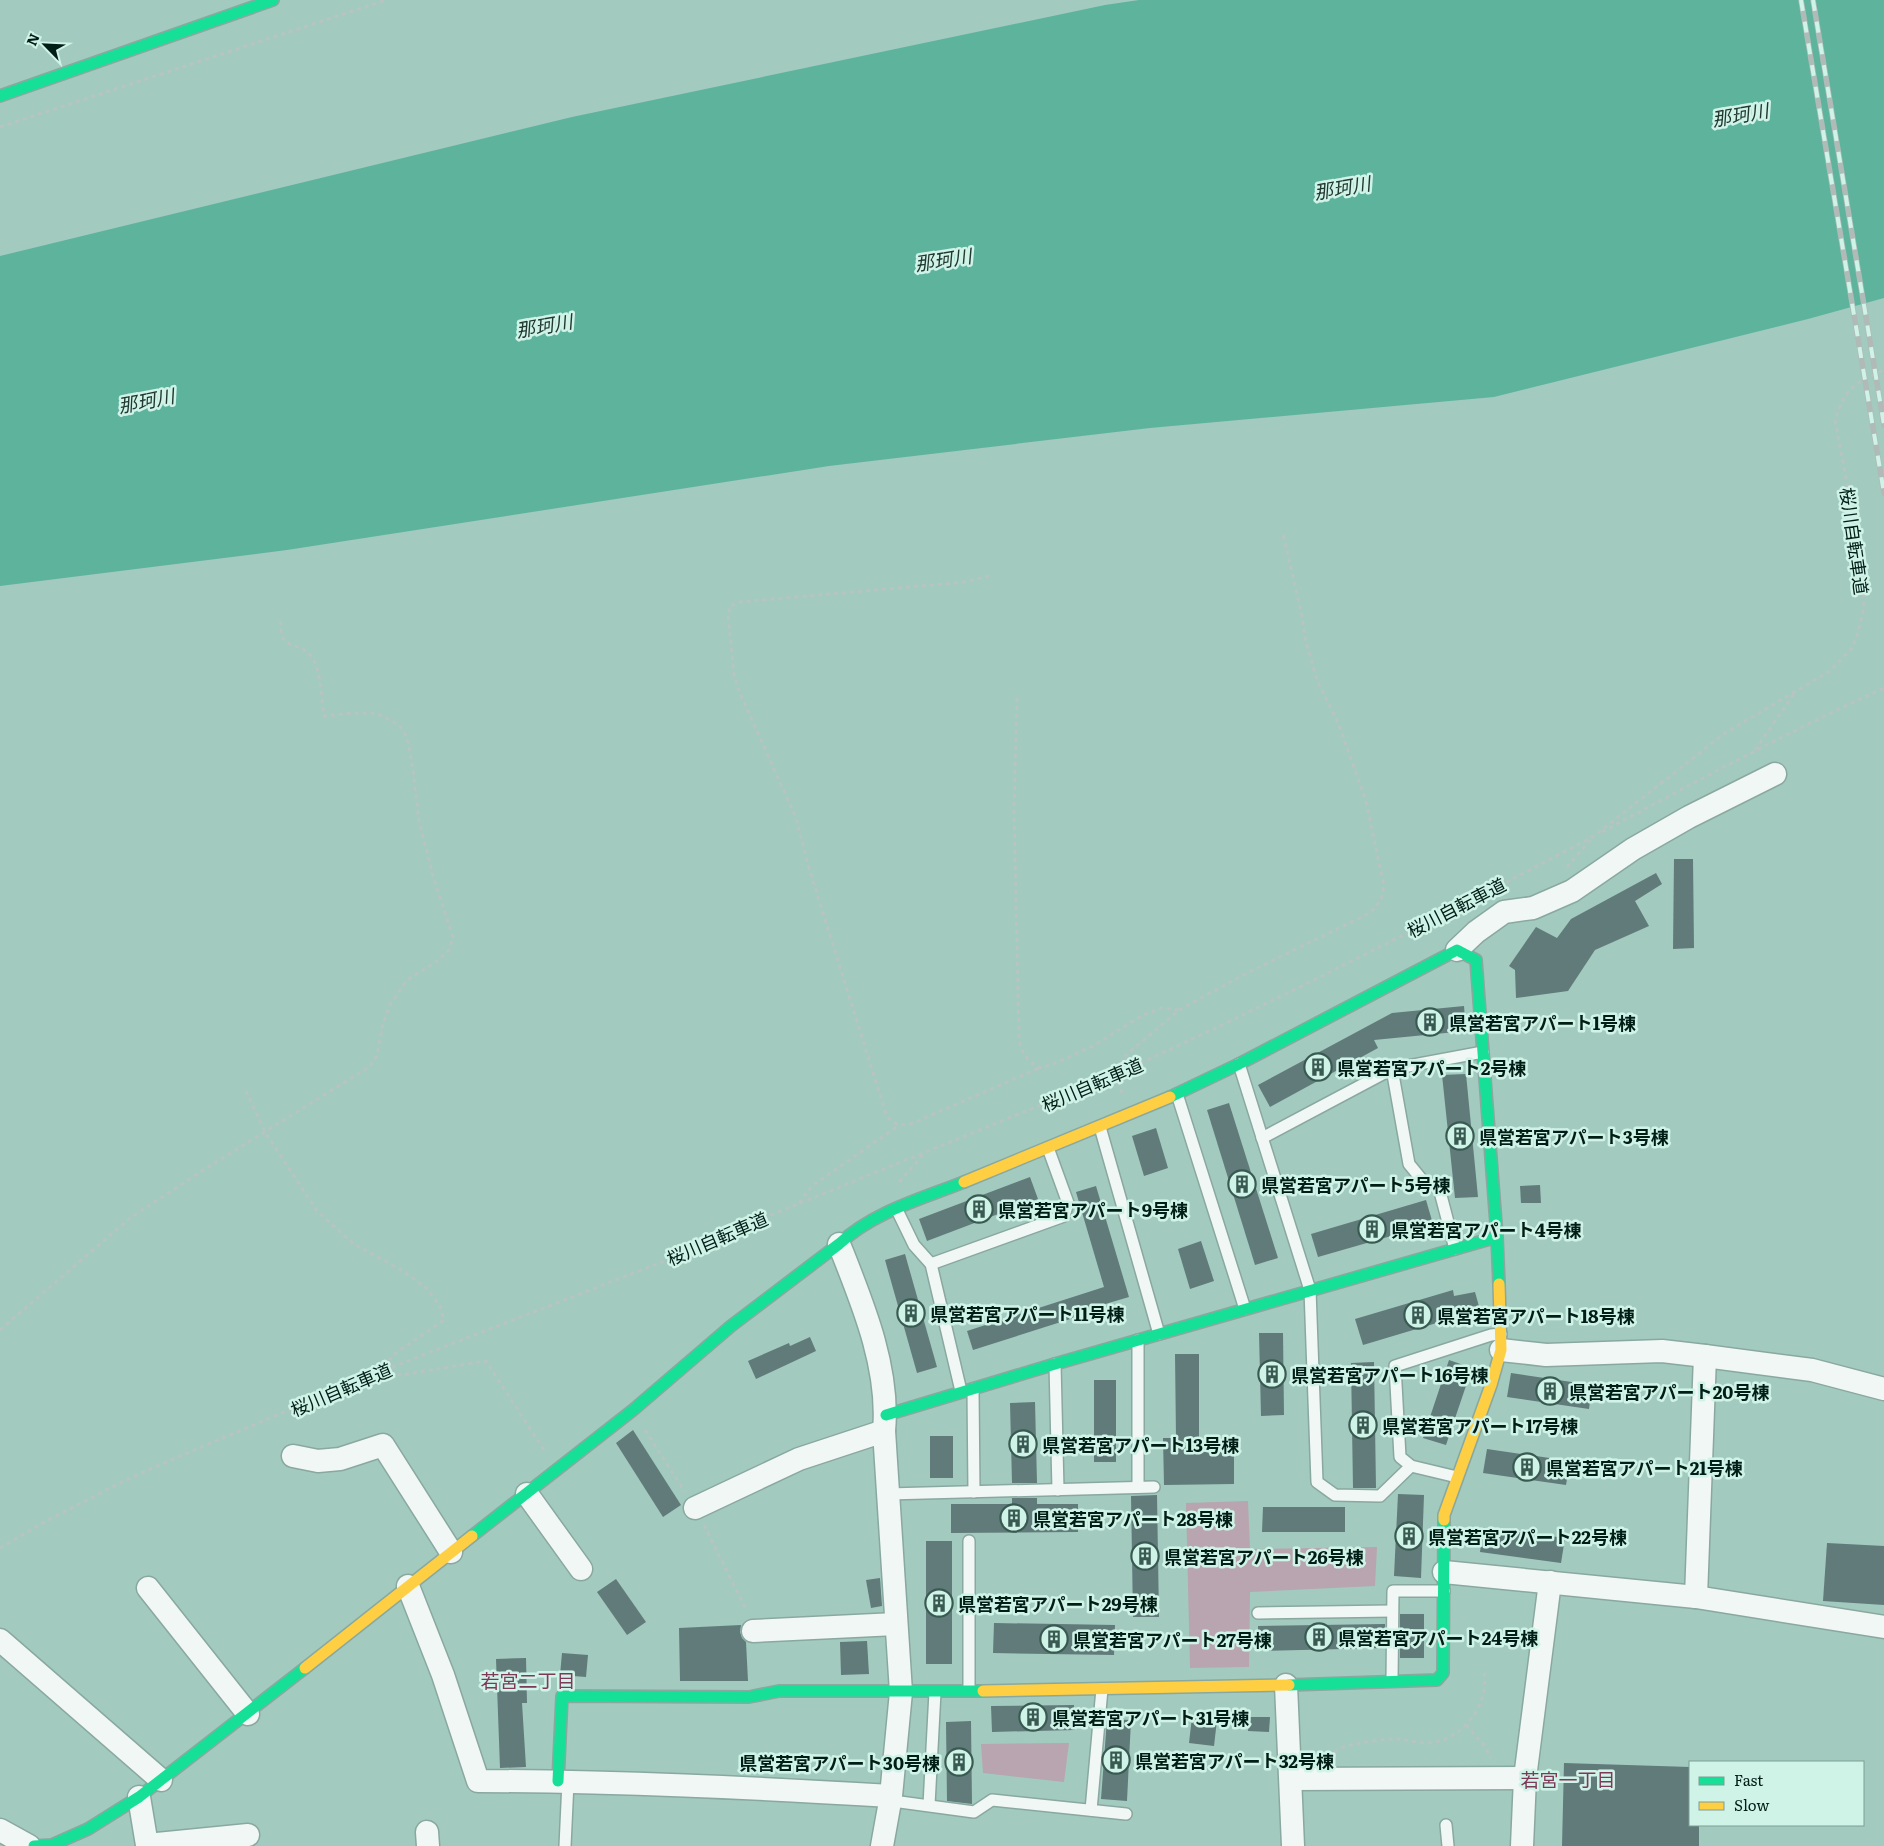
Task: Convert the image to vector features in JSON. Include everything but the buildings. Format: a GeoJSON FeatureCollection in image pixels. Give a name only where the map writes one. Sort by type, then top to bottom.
{"type":"FeatureCollection","features":[{"type":"Feature","properties":{"kind":"street"},"geometry":{"type":"LineString","coordinates":[[0,96],[273,0]]}},
{"type":"Feature","properties":{"kind":"street"},"geometry":{"type":"LineString","coordinates":[[34,1846],[52,1845],[79,1833],[139,1797],[248,1714],[633,1410],[730,1326],[870,1220],[1100,1127],[1177,1094],[1239,1064],[1457,950],[1476,932],[1504,912],[1533,908],[1572,890],[1633,849],[1689,817],[1775,774]]}},
{"type":"Feature","properties":{"kind":"street"},"geometry":{"type":"LineString","coordinates":[[563,1781],[562,1696],[748,1696],[779,1691],[902,1692],[1286,1685],[1437,1680],[1443,1673],[1444,1515],[1491,1385],[1501,1342],[1497,1238],[1476,960],[1457,950]]}},
{"type":"Feature","properties":{"kind":"street"},"geometry":{"type":"LineString","coordinates":[[695,1508],[799,1459],[961,1391],[1497,1238]]}},
{"type":"Feature","properties":{"kind":"street"},"geometry":{"type":"LineString","coordinates":[[839,1244],[870,1325],[885,1394],[888,1494],[902,1692],[891,1796],[882,1846]]}},
{"type":"Feature","properties":{"kind":"street"},"geometry":{"type":"LineString","coordinates":[[1501,1342],[1546,1355],[1662,1351],[1705,1356],[1812,1370],[1884,1389]]}},
{"type":"Feature","properties":{"kind":"street"},"geometry":{"type":"LineString","coordinates":[[1696,1597],[1705,1356]]}},
{"type":"Feature","properties":{"kind":"street"},"geometry":{"type":"LineString","coordinates":[[293,1456],[318,1461],[340,1459],[383,1445],[451,1552]]}},
{"type":"Feature","properties":{"kind":"street"},"geometry":{"type":"LineString","coordinates":[[527,1494],[581,1569]]}},
{"type":"Feature","properties":{"kind":"street"},"geometry":{"type":"LineString","coordinates":[[1444,1582],[1550,1582],[1696,1597],[1884,1627]]}},
{"type":"Feature","properties":{"kind":"street"},"geometry":{"type":"LineString","coordinates":[[1522,1846],[1525,1778],[1550,1582]]}},
{"type":"Feature","properties":{"kind":"street"},"geometry":{"type":"LineString","coordinates":[[408,1586],[443,1674],[478,1781],[563,1781],[723,1786],[891,1796]]}},
{"type":"Feature","properties":{"kind":"street"},"geometry":{"type":"LineString","coordinates":[[148,1588],[248,1714]]}},
{"type":"Feature","properties":{"kind":"street"},"geometry":{"type":"LineString","coordinates":[[753,1631],[896,1624]]}},
{"type":"Feature","properties":{"kind":"street"},"geometry":{"type":"LineString","coordinates":[[0,1640],[161,1780]]}},
{"type":"Feature","properties":{"kind":"street"},"geometry":{"type":"LineString","coordinates":[[1286,1685],[1299,1779],[1293,1846]]}},
{"type":"Feature","properties":{"kind":"street"},"geometry":{"type":"LineString","coordinates":[[1299,1779],[1525,1778]]}},
{"type":"Feature","properties":{"kind":"street"},"geometry":{"type":"LineString","coordinates":[[139,1797],[147,1845],[248,1835]]}},
{"type":"Feature","properties":{"kind":"street"},"geometry":{"type":"LineString","coordinates":[[0,1830],[29,1846]]}},
{"type":"Feature","properties":{"kind":"lane"},"geometry":{"type":"LineString","coordinates":[[1262,1138],[1392,1069],[1483,1052]]}},
{"type":"Feature","properties":{"kind":"lane"},"geometry":{"type":"LineString","coordinates":[[1239,1064],[1310,1290],[1317,1482],[1335,1495],[1380,1496],[1411,1466]]}},
{"type":"Feature","properties":{"kind":"lane"},"geometry":{"type":"LineString","coordinates":[[1392,1069],[1409,1164],[1427,1186],[1438,1184],[1455,1249]]}},
{"type":"Feature","properties":{"kind":"lane"},"geometry":{"type":"LineString","coordinates":[[1177,1094],[1245,1309]]}},
{"type":"Feature","properties":{"kind":"lane"},"geometry":{"type":"LineString","coordinates":[[1100,1127],[1159,1334]]}},
{"type":"Feature","properties":{"kind":"lane"},"geometry":{"type":"LineString","coordinates":[[931,1264],[1064,1216],[1068,1204],[1048,1148]]}},
{"type":"Feature","properties":{"kind":"lane"},"geometry":{"type":"LineString","coordinates":[[897,1210],[914,1245],[931,1264],[961,1391]]}},
{"type":"Feature","properties":{"kind":"lane"},"geometry":{"type":"LineString","coordinates":[[1458,1477],[1411,1466],[1400,1457],[1395,1366],[1491,1335],[1501,1342]]}},
{"type":"Feature","properties":{"kind":"lane"},"geometry":{"type":"LineString","coordinates":[[1138,1340],[1138,1487]]}},
{"type":"Feature","properties":{"kind":"lane"},"geometry":{"type":"LineString","coordinates":[[1055,1364],[1058,1490]]}},
{"type":"Feature","properties":{"kind":"lane"},"geometry":{"type":"LineString","coordinates":[[973,1388],[974,1492]]}},
{"type":"Feature","properties":{"kind":"lane"},"geometry":{"type":"LineString","coordinates":[[888,1494],[1154,1486]]}},
{"type":"Feature","properties":{"kind":"lane"},"geometry":{"type":"LineString","coordinates":[[969,1541],[969,1690]]}},
{"type":"Feature","properties":{"kind":"lane"},"geometry":{"type":"LineString","coordinates":[[1392,1681],[1393,1591],[1444,1582]]}},
{"type":"Feature","properties":{"kind":"lane"},"geometry":{"type":"LineString","coordinates":[[1258,1613],[1392,1612]]}},
{"type":"Feature","properties":{"kind":"lane"},"geometry":{"type":"LineString","coordinates":[[1091,1810],[1102,1688]]}},
{"type":"Feature","properties":{"kind":"lane"},"geometry":{"type":"LineString","coordinates":[[928,1805],[935,1690]]}},
{"type":"Feature","properties":{"kind":"lane"},"geometry":{"type":"LineString","coordinates":[[563,1781],[565,1846]]}},
{"type":"Feature","properties":{"kind":"lane"},"geometry":{"type":"LineString","coordinates":[[891,1796],[900,1802],[974,1812],[992,1800],[1126,1814]]}},
{"type":"Feature","properties":{"kind":"lane"},"geometry":{"type":"LineString","coordinates":[[1446,1825],[1448,1846]]}},
{"type":"Feature","properties":{"kind":"path"},"geometry":{"type":"LineString","coordinates":[[0,127],[386,0]]}},
{"type":"Feature","properties":{"kind":"path","name":"桜川自転車道"},"geometry":{"type":"LineString","coordinates":[[0,1548],[48,1520],[126,1480],[382,1371],[680,1255],[799,1203],[1115,1075],[1471,901],[1594,836],[1725,733],[1830,671],[1852,648],[1864,608],[1862,562],[1835,420],[1843,398],[1856,384],[1884,370]]}},
{"type":"Feature","properties":{"kind":"path"},"geometry":{"type":"LineString","coordinates":[[1115,1075],[1124,1057],[1179,1010],[1249,972],[1370,913],[1381,900],[1384,886],[1366,801],[1338,725],[1317,680],[1306,642],[1301,611],[1283,534]]}},
{"type":"Feature","properties":{"kind":"path"},"geometry":{"type":"LineString","coordinates":[[898,1126],[891,1122],[886,1114],[808,865],[796,818],[739,691],[734,674],[728,615],[730,606],[740,602],[965,582],[988,576]]}},
{"type":"Feature","properties":{"kind":"path"},"geometry":{"type":"LineString","coordinates":[[0,1330],[130,1218],[205,1168],[369,1067],[377,1056],[390,1005],[407,980],[436,962],[449,950],[453,938],[433,876],[419,822],[407,737],[399,725],[376,713],[354,712],[324,716],[317,667],[310,654],[285,642],[279,629],[281,618]]}},
{"type":"Feature","properties":{"kind":"path"},"geometry":{"type":"LineString","coordinates":[[1594,836],[1754,751],[1884,688]]}},
{"type":"Feature","properties":{"kind":"path"},"geometry":{"type":"LineString","coordinates":[[1754,751],[1795,691]]}},
{"type":"Feature","properties":{"kind":"path"},"geometry":{"type":"LineString","coordinates":[[1017,698],[1014,808],[1019,1040],[1022,1052],[1028,1061],[1038,1068]]}},
{"type":"Feature","properties":{"kind":"path"},"geometry":{"type":"LineString","coordinates":[[799,1203],[812,1186],[898,1126],[911,1124],[1093,1046],[1143,1015],[1162,1008],[1179,1010]]}},
{"type":"Feature","properties":{"kind":"path"},"geometry":{"type":"LineString","coordinates":[[246,1091],[265,1132],[317,1211],[354,1244],[403,1271],[426,1288],[440,1306],[444,1320],[393,1355],[382,1371],[401,1375],[486,1361],[557,1469]]}},
{"type":"Feature","properties":{"kind":"path"},"geometry":{"type":"LineString","coordinates":[[1299,1779],[1316,1765],[1344,1747],[1390,1739],[1430,1742],[1453,1734],[1466,1725],[1476,1713],[1483,1700],[1486,1682],[1484,1672]]}},
{"type":"Feature","properties":{"kind":"path"},"geometry":{"type":"LineString","coordinates":[[1466,1725],[1484,1745],[1491,1758],[1496,1778]]}},
{"type":"Feature","properties":{"kind":"shaded area"},"geometry":{"type":"Polygon","coordinates":[[[1248,1501],[1250,1549],[1377,1547],[1375,1586],[1250,1592],[1249,1667],[1190,1668],[1186,1503],[1248,1501]]]}},
{"type":"Feature","properties":{"kind":"shaded area"},"geometry":{"type":"Polygon","coordinates":[[[1069,1743],[1064,1782],[983,1773],[981,1744],[1069,1743]]]}},
{"type":"Feature","properties":{"kind":"water","name":"那珂川"},"geometry":{"type":"Polygon","coordinates":[[[1139,0],[1884,0],[1884,298],[1808,319],[1494,397],[1150,428],[829,466],[287,550],[0,586],[0,256],[572,117],[1105,5],[1139,0]]]}},
{"type":"Feature","properties":{"kind":"railway"},"geometry":{"type":"LineString","coordinates":[[1801,0],[1884,493]]}},
{"type":"Feature","properties":{"kind":"railway"},"geometry":{"type":"LineString","coordinates":[[1813,0],[1884,425]]}},
{"type":"Feature","properties":{"kind":"traffic: fast"},"geometry":{"type":"LineString","coordinates":[[0,96],[273,0]]}},
{"type":"Feature","properties":{"kind":"traffic: fast"},"geometry":{"type":"LineString","coordinates":[[1170,1097],[1239,1064],[1457,950],[1476,960],[1499,1284]]}},
{"type":"Feature","properties":{"kind":"traffic: fast"},"geometry":{"type":"LineString","coordinates":[[472,1536],[633,1410],[731,1326],[852,1233],[898,1207],[964,1182]]}},
{"type":"Feature","properties":{"kind":"traffic: fast"},"geometry":{"type":"LineString","coordinates":[[886,1415],[1055,1364],[1497,1237]]}},
{"type":"Feature","properties":{"kind":"traffic: fast"},"geometry":{"type":"LineString","coordinates":[[1289,1685],[1437,1680],[1443,1673],[1444,1520]]}},
{"type":"Feature","properties":{"kind":"traffic: fast"},"geometry":{"type":"LineString","coordinates":[[34,1846],[52,1845],[88,1829],[139,1797],[305,1668]]}},
{"type":"Feature","properties":{"kind":"traffic: fast"},"geometry":{"type":"LineString","coordinates":[[558,1781],[562,1696],[749,1697],[779,1691],[983,1691]]}},
{"type":"Feature","properties":{"kind":"traffic: slow"},"geometry":{"type":"LineString","coordinates":[[964,1182],[1170,1097]]}},
{"type":"Feature","properties":{"kind":"traffic: slow"},"geometry":{"type":"LineString","coordinates":[[1444,1520],[1444,1515],[1491,1385],[1501,1350],[1499,1284]]}},
{"type":"Feature","properties":{"kind":"traffic: slow"},"geometry":{"type":"LineString","coordinates":[[305,1668],[472,1536]]}},
{"type":"Feature","properties":{"kind":"traffic: slow"},"geometry":{"type":"LineString","coordinates":[[983,1691],[1289,1685]]}},
{"type":"Feature","properties":{"kind":"place","name":"県営若宮アパート1号棟"},"geometry":{"type":"Point","coordinates":[1430,1022]}},
{"type":"Feature","properties":{"kind":"place","name":"県営若宮アパート2号棟"},"geometry":{"type":"Point","coordinates":[1318,1067]}},
{"type":"Feature","properties":{"kind":"place","name":"県営若宮アパート3号棟"},"geometry":{"type":"Point","coordinates":[1460,1136]}},
{"type":"Feature","properties":{"kind":"place","name":"県営若宮アパート5号棟"},"geometry":{"type":"Point","coordinates":[1242,1184]}},
{"type":"Feature","properties":{"kind":"place","name":"県営若宮アパート9号棟"},"geometry":{"type":"Point","coordinates":[979,1209]}},
{"type":"Feature","properties":{"kind":"place","name":"県営若宮アパート4号棟"},"geometry":{"type":"Point","coordinates":[1372,1229]}},
{"type":"Feature","properties":{"kind":"place","name":"県営若宮アパート11号棟"},"geometry":{"type":"Point","coordinates":[911,1313]}},
{"type":"Feature","properties":{"kind":"place","name":"県営若宮アパート18号棟"},"geometry":{"type":"Point","coordinates":[1418,1315]}},
{"type":"Feature","properties":{"kind":"place","name":"県営若宮アパート16号棟"},"geometry":{"type":"Point","coordinates":[1272,1374]}},
{"type":"Feature","properties":{"kind":"place","name":"県営若宮アパート20号棟"},"geometry":{"type":"Point","coordinates":[1550,1391]}},
{"type":"Feature","properties":{"kind":"place","name":"県営若宮アパート17号棟"},"geometry":{"type":"Point","coordinates":[1363,1425]}},
{"type":"Feature","properties":{"kind":"place","name":"県営若宮アパート13号棟"},"geometry":{"type":"Point","coordinates":[1023,1444]}},
{"type":"Feature","properties":{"kind":"place","name":"県営若宮アパート21号棟"},"geometry":{"type":"Point","coordinates":[1527,1467]}},
{"type":"Feature","properties":{"kind":"place","name":"県営若宮アパート28号棟"},"geometry":{"type":"Point","coordinates":[1014,1518]}},
{"type":"Feature","properties":{"kind":"place","name":"県営若宮アパート22号棟"},"geometry":{"type":"Point","coordinates":[1409,1536]}},
{"type":"Feature","properties":{"kind":"place","name":"県営若宮アパート26号棟"},"geometry":{"type":"Point","coordinates":[1145,1556]}},
{"type":"Feature","properties":{"kind":"place","name":"県営若宮アパート29号棟"},"geometry":{"type":"Point","coordinates":[939,1603]}},
{"type":"Feature","properties":{"kind":"place","name":"県営若宮アパート24号棟"},"geometry":{"type":"Point","coordinates":[1319,1637]}},
{"type":"Feature","properties":{"kind":"place","name":"県営若宮アパート27号棟"},"geometry":{"type":"Point","coordinates":[1054,1639]}},
{"type":"Feature","properties":{"kind":"place","name":"県営若宮アパート31号棟"},"geometry":{"type":"Point","coordinates":[1033,1717]}},
{"type":"Feature","properties":{"kind":"place","name":"県営若宮アパート32号棟"},"geometry":{"type":"Point","coordinates":[1116,1760]}},
{"type":"Feature","properties":{"kind":"place","name":"県営若宮アパート30号棟"},"geometry":{"type":"Point","coordinates":[959,1762]}},
{"type":"Feature","properties":{"kind":"district","name":"若宮二丁目"},"geometry":{"type":"Point","coordinates":[528,1680]}},
{"type":"Feature","properties":{"kind":"district","name":"若宮一丁目"},"geometry":{"type":"Point","coordinates":[1568,1779]}}]}
